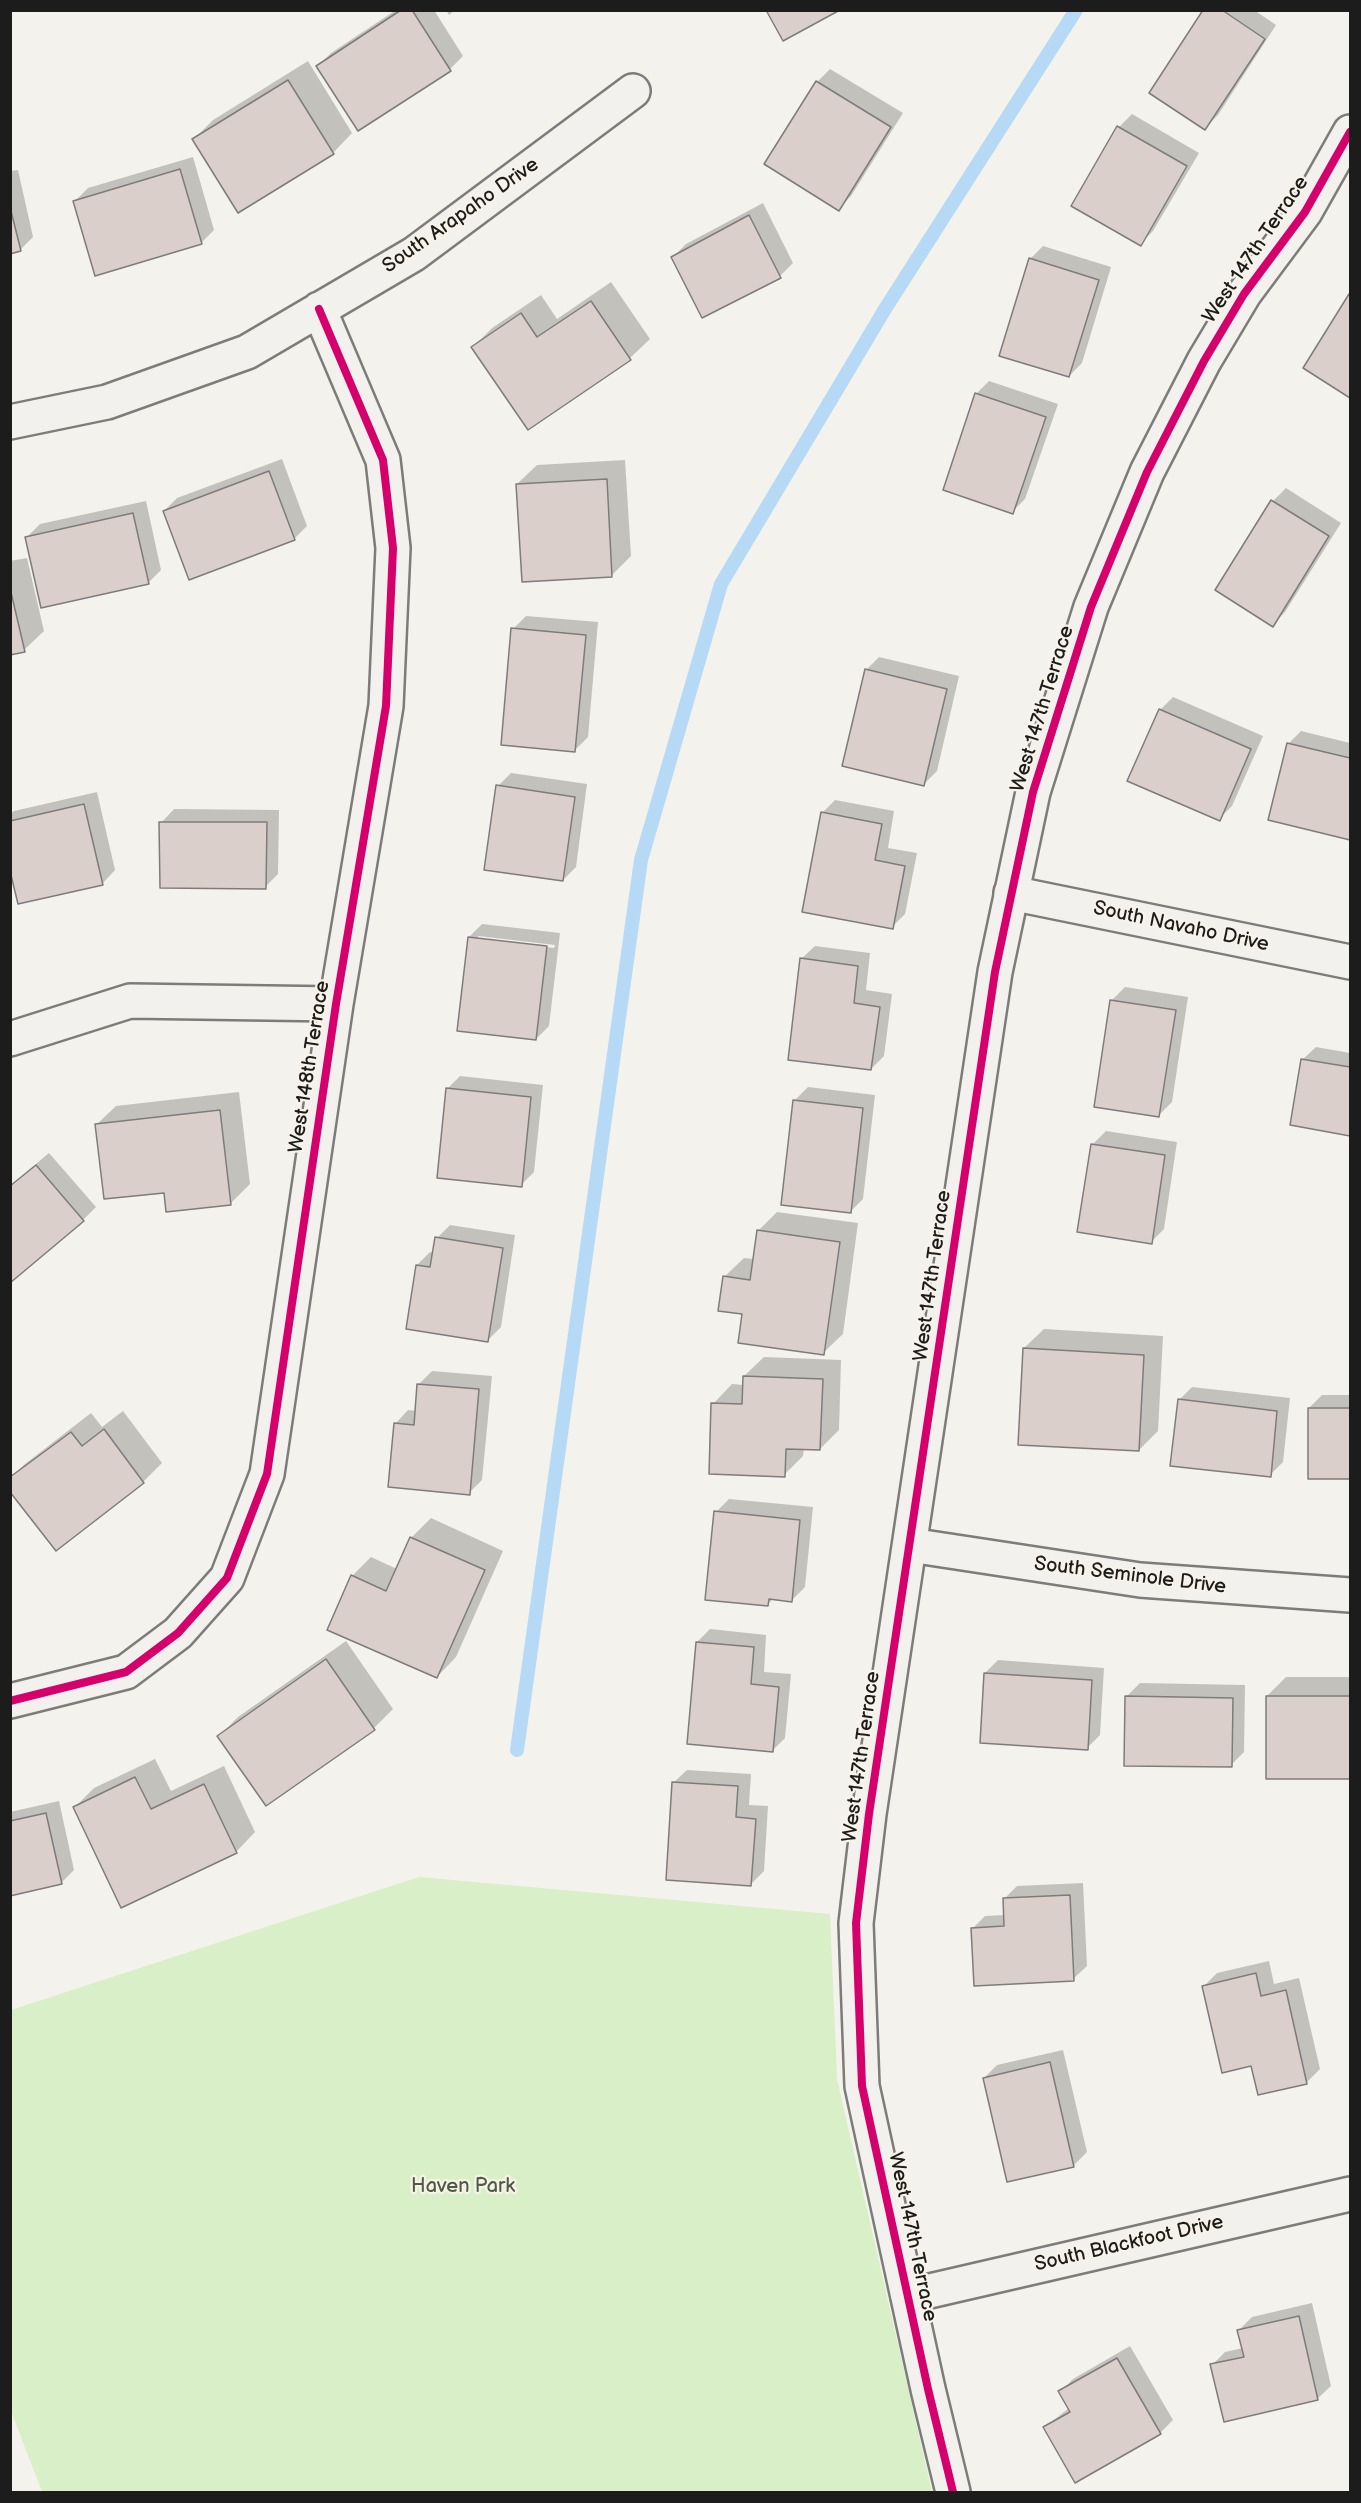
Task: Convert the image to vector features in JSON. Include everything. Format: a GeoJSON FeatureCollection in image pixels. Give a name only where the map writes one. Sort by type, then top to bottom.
{"type":"FeatureCollection","features":[{"type":"Feature","properties":{"kind":"street","name":"South Arapaho Drive"},"geometry":{"type":"LineString","coordinates":[[10,422],[107,402],[247,352],[414,254],[633,92]]}},
{"type":"Feature","properties":{"kind":"street","name":"West 147th Terrace"},"geometry":{"type":"LineString","coordinates":[[953,2493],[862,2086],[856,1923],[869,1814],[995,972],[1033,792],[1091,607],[1147,472],[1204,361],[1238,304],[1305,212],[1342,166],[1350,132]]}},
{"type":"Feature","properties":{"kind":"street","name":"West 148th Terrace"},"geometry":{"type":"LineString","coordinates":[[10,1701],[126,1672],[178,1633],[227,1578],[267,1474],[336,1005],[386,706],[393,548],[383,460],[319,309]]}},
{"type":"Feature","properties":{"kind":"street","name":"South Navaho Drive"},"geometry":{"type":"LineString","coordinates":[[1011,893],[1350,962]]}},
{"type":"Feature","properties":{"kind":"street"},"geometry":{"type":"LineString","coordinates":[[10,1039],[130,1001],[336,1005]]}},
{"type":"Feature","properties":{"kind":"street","name":"South Seminole Drive"},"geometry":{"type":"LineString","coordinates":[[910,1545],[1140,1580],[1350,1595]]}},
{"type":"Feature","properties":{"kind":"street","name":"South Blackfoot Drive"},"geometry":{"type":"LineString","coordinates":[[908,2296],[1350,2194]]}},
{"type":"Feature","properties":{"kind":"green space","name":"Haven Park"},"geometry":{"type":"Polygon","coordinates":[[[419,1877],[830,1914],[837,2079],[932,2492],[42,2492],[11,2411],[11,2010],[419,1877]]]}},
{"type":"Feature","properties":{"kind":"building"},"geometry":{"type":"Polygon","coordinates":[[[401,10],[412,10],[451,71],[358,131],[316,66],[401,10]]]}},
{"type":"Feature","properties":{"kind":"building"},"geometry":{"type":"Polygon","coordinates":[[[766,10],[840,10],[783,41],[766,10]]]}},
{"type":"Feature","properties":{"kind":"building"},"geometry":{"type":"Polygon","coordinates":[[[1203,10],[1222,10],[1265,39],[1205,130],[1149,93],[1203,10]]]}},
{"type":"Feature","properties":{"kind":"building"},"geometry":{"type":"Polygon","coordinates":[[[288,80],[334,154],[238,213],[192,139],[288,80]]]}},
{"type":"Feature","properties":{"kind":"building"},"geometry":{"type":"Polygon","coordinates":[[[816,81],[891,127],[839,211],[764,164],[816,81]]]}},
{"type":"Feature","properties":{"kind":"building"},"geometry":{"type":"Polygon","coordinates":[[[1117,126],[1187,166],[1141,246],[1071,206],[1117,126]]]}},
{"type":"Feature","properties":{"kind":"building"},"geometry":{"type":"Polygon","coordinates":[[[180,169],[202,244],[95,276],[73,201],[180,169]]]}},
{"type":"Feature","properties":{"kind":"building"},"geometry":{"type":"Polygon","coordinates":[[[10,207],[21,251],[10,254],[10,207]]]}},
{"type":"Feature","properties":{"kind":"building"},"geometry":{"type":"Polygon","coordinates":[[[749,215],[781,278],[702,318],[671,257],[749,215]]]}},
{"type":"Feature","properties":{"kind":"building"},"geometry":{"type":"Polygon","coordinates":[[[1029,258],[1099,280],[1069,377],[999,356],[1029,258]]]}},
{"type":"Feature","properties":{"kind":"building"},"geometry":{"type":"Polygon","coordinates":[[[1349,294],[1350,296],[1350,398],[1303,368],[1349,294]]]}},
{"type":"Feature","properties":{"kind":"building"},"geometry":{"type":"Polygon","coordinates":[[[591,301],[631,360],[528,430],[471,347],[521,313],[537,337],[591,301]]]}},
{"type":"Feature","properties":{"kind":"building"},"geometry":{"type":"Polygon","coordinates":[[[975,393],[1046,417],[1013,514],[943,490],[975,393]]]}},
{"type":"Feature","properties":{"kind":"building"},"geometry":{"type":"Polygon","coordinates":[[[269,471],[295,540],[189,580],[163,511],[269,471]]]}},
{"type":"Feature","properties":{"kind":"building"},"geometry":{"type":"Polygon","coordinates":[[[607,479],[612,577],[522,582],[516,484],[607,479]]]}},
{"type":"Feature","properties":{"kind":"building"},"geometry":{"type":"Polygon","coordinates":[[[1271,500],[1329,536],[1273,627],[1215,590],[1271,500]]]}},
{"type":"Feature","properties":{"kind":"building"},"geometry":{"type":"Polygon","coordinates":[[[133,513],[149,584],[41,608],[25,537],[133,513]]]}},
{"type":"Feature","properties":{"kind":"building"},"geometry":{"type":"Polygon","coordinates":[[[10,588],[25,652],[10,655],[10,588]]]}},
{"type":"Feature","properties":{"kind":"building"},"geometry":{"type":"Polygon","coordinates":[[[511,628],[586,635],[575,752],[501,745],[511,628]]]}},
{"type":"Feature","properties":{"kind":"building"},"geometry":{"type":"Polygon","coordinates":[[[865,669],[947,689],[924,786],[842,766],[865,669]]]}},
{"type":"Feature","properties":{"kind":"building"},"geometry":{"type":"Polygon","coordinates":[[[1159,709],[1251,749],[1220,821],[1127,781],[1159,709]]]}},
{"type":"Feature","properties":{"kind":"building"},"geometry":{"type":"Polygon","coordinates":[[[1287,743],[1350,758],[1350,840],[1268,820],[1287,743]]]}},
{"type":"Feature","properties":{"kind":"building"},"geometry":{"type":"Polygon","coordinates":[[[496,785],[575,797],[563,881],[484,870],[496,785]]]}},
{"type":"Feature","properties":{"kind":"building"},"geometry":{"type":"Polygon","coordinates":[[[84,804],[103,885],[18,904],[10,871],[10,821],[84,804]]]}},
{"type":"Feature","properties":{"kind":"building"},"geometry":{"type":"Polygon","coordinates":[[[821,812],[882,824],[875,860],[905,866],[893,929],[802,912],[821,812]]]}},
{"type":"Feature","properties":{"kind":"building"},"geometry":{"type":"Polygon","coordinates":[[[159,822],[267,822],[266,889],[160,888],[159,822]]]}},
{"type":"Feature","properties":{"kind":"building"},"geometry":{"type":"Polygon","coordinates":[[[468,937],[547,946],[536,1040],[457,1031],[468,937]]]}},
{"type":"Feature","properties":{"kind":"building"},"geometry":{"type":"Polygon","coordinates":[[[800,958],[858,966],[854,1003],[880,1007],[871,1070],[788,1060],[800,958]]]}},
{"type":"Feature","properties":{"kind":"building"},"geometry":{"type":"Polygon","coordinates":[[[1110,1000],[1176,1010],[1159,1117],[1094,1107],[1110,1000]]]}},
{"type":"Feature","properties":{"kind":"building"},"geometry":{"type":"Polygon","coordinates":[[[1301,1059],[1350,1067],[1350,1136],[1290,1125],[1301,1059]]]}},
{"type":"Feature","properties":{"kind":"building"},"geometry":{"type":"Polygon","coordinates":[[[446,1088],[531,1097],[522,1187],[437,1178],[446,1088]]]}},
{"type":"Feature","properties":{"kind":"building"},"geometry":{"type":"Polygon","coordinates":[[[793,1100],[863,1108],[851,1213],[781,1205],[793,1100]]]}},
{"type":"Feature","properties":{"kind":"building"},"geometry":{"type":"Polygon","coordinates":[[[220,1110],[231,1205],[166,1212],[164,1193],[104,1199],[95,1124],[220,1110]]]}},
{"type":"Feature","properties":{"kind":"building"},"geometry":{"type":"Polygon","coordinates":[[[1091,1144],[1165,1155],[1152,1244],[1077,1232],[1091,1144]]]}},
{"type":"Feature","properties":{"kind":"building"},"geometry":{"type":"Polygon","coordinates":[[[36,1165],[84,1221],[10,1283],[10,1186],[36,1165]]]}},
{"type":"Feature","properties":{"kind":"building"},"geometry":{"type":"Polygon","coordinates":[[[757,1230],[840,1242],[824,1355],[738,1343],[742,1314],[718,1311],[723,1276],[750,1280],[757,1230]]]}},
{"type":"Feature","properties":{"kind":"building"},"geometry":{"type":"Polygon","coordinates":[[[435,1237],[503,1248],[488,1342],[406,1329],[416,1265],[430,1267],[435,1237]]]}},
{"type":"Feature","properties":{"kind":"building"},"geometry":{"type":"Polygon","coordinates":[[[1023,1348],[1144,1355],[1139,1451],[1018,1445],[1023,1348]]]}},
{"type":"Feature","properties":{"kind":"building"},"geometry":{"type":"Polygon","coordinates":[[[743,1376],[823,1379],[820,1450],[786,1449],[785,1477],[709,1474],[711,1403],[742,1404],[743,1376]]]}},
{"type":"Feature","properties":{"kind":"building"},"geometry":{"type":"Polygon","coordinates":[[[417,1384],[479,1389],[470,1495],[388,1487],[394,1423],[414,1425],[417,1384]]]}},
{"type":"Feature","properties":{"kind":"building"},"geometry":{"type":"Polygon","coordinates":[[[1178,1399],[1277,1411],[1271,1477],[1170,1466],[1178,1399]]]}},
{"type":"Feature","properties":{"kind":"building"},"geometry":{"type":"Polygon","coordinates":[[[1308,1408],[1350,1408],[1350,1479],[1308,1479],[1308,1408]]]}},
{"type":"Feature","properties":{"kind":"building"},"geometry":{"type":"Polygon","coordinates":[[[104,1429],[144,1483],[56,1551],[10,1492],[10,1477],[71,1432],[82,1446],[104,1429]]]}},
{"type":"Feature","properties":{"kind":"building"},"geometry":{"type":"Polygon","coordinates":[[[714,1511],[800,1520],[792,1602],[769,1599],[768,1606],[705,1600],[714,1511]]]}},
{"type":"Feature","properties":{"kind":"building"},"geometry":{"type":"Polygon","coordinates":[[[410,1537],[485,1570],[437,1678],[327,1630],[351,1575],[386,1591],[410,1537]]]}},
{"type":"Feature","properties":{"kind":"building"},"geometry":{"type":"Polygon","coordinates":[[[696,1642],[754,1647],[751,1684],[779,1687],[773,1752],[687,1744],[696,1642]]]}},
{"type":"Feature","properties":{"kind":"building"},"geometry":{"type":"Polygon","coordinates":[[[326,1659],[375,1730],[266,1806],[217,1736],[326,1659]]]}},
{"type":"Feature","properties":{"kind":"building"},"geometry":{"type":"Polygon","coordinates":[[[984,1673],[1092,1680],[1088,1750],[980,1743],[984,1673]]]}},
{"type":"Feature","properties":{"kind":"building"},"geometry":{"type":"Polygon","coordinates":[[[1125,1696],[1233,1698],[1232,1767],[1124,1766],[1125,1696]]]}},
{"type":"Feature","properties":{"kind":"building"},"geometry":{"type":"Polygon","coordinates":[[[1266,1696],[1350,1696],[1350,1779],[1266,1779],[1266,1696]]]}},
{"type":"Feature","properties":{"kind":"building"},"geometry":{"type":"Polygon","coordinates":[[[135,1777],[151,1809],[204,1784],[237,1853],[121,1908],[73,1807],[135,1777]]]}},
{"type":"Feature","properties":{"kind":"building"},"geometry":{"type":"Polygon","coordinates":[[[672,1782],[738,1786],[736,1817],[756,1819],[751,1886],[666,1880],[672,1782]]]}},
{"type":"Feature","properties":{"kind":"building"},"geometry":{"type":"Polygon","coordinates":[[[46,1813],[62,1884],[10,1896],[10,1821],[46,1813]]]}},
{"type":"Feature","properties":{"kind":"building"},"geometry":{"type":"Polygon","coordinates":[[[1070,1895],[1074,1981],[974,1986],[971,1928],[1004,1926],[1003,1898],[1070,1895]]]}},
{"type":"Feature","properties":{"kind":"building"},"geometry":{"type":"Polygon","coordinates":[[[1256,1973],[1261,1996],[1286,1990],[1307,2084],[1258,2095],[1251,2066],[1222,2073],[1202,1986],[1256,1973]]]}},
{"type":"Feature","properties":{"kind":"building"},"geometry":{"type":"Polygon","coordinates":[[[1050,2062],[1074,2167],[1007,2182],[983,2078],[1050,2062]]]}},
{"type":"Feature","properties":{"kind":"building"},"geometry":{"type":"Polygon","coordinates":[[[1299,2316],[1318,2400],[1224,2422],[1210,2364],[1244,2357],[1237,2330],[1299,2316]]]}},
{"type":"Feature","properties":{"kind":"building"},"geometry":{"type":"Polygon","coordinates":[[[1117,2358],[1161,2434],[1075,2483],[1043,2427],[1070,2412],[1058,2391],[1117,2358]]]}},
{"type":"Feature","properties":{"kind":"waterway"},"geometry":{"type":"LineString","coordinates":[[517,1750],[641,860],[721,584],[885,309],[1076,10]]}},
{"type":"Feature","properties":{"kind":"cycle path"},"geometry":{"type":"LineString","coordinates":[[953,2492],[928,2389],[862,2086],[856,1923],[869,1814],[995,972],[1033,792],[1091,607],[1147,472],[1204,361],[1244,294],[1305,212],[1350,132]]}},
{"type":"Feature","properties":{"kind":"cycle path"},"geometry":{"type":"LineString","coordinates":[[10,1701],[126,1672],[178,1633],[227,1578],[267,1474],[336,1004],[386,706],[393,548],[383,460],[319,309]]}}]}
